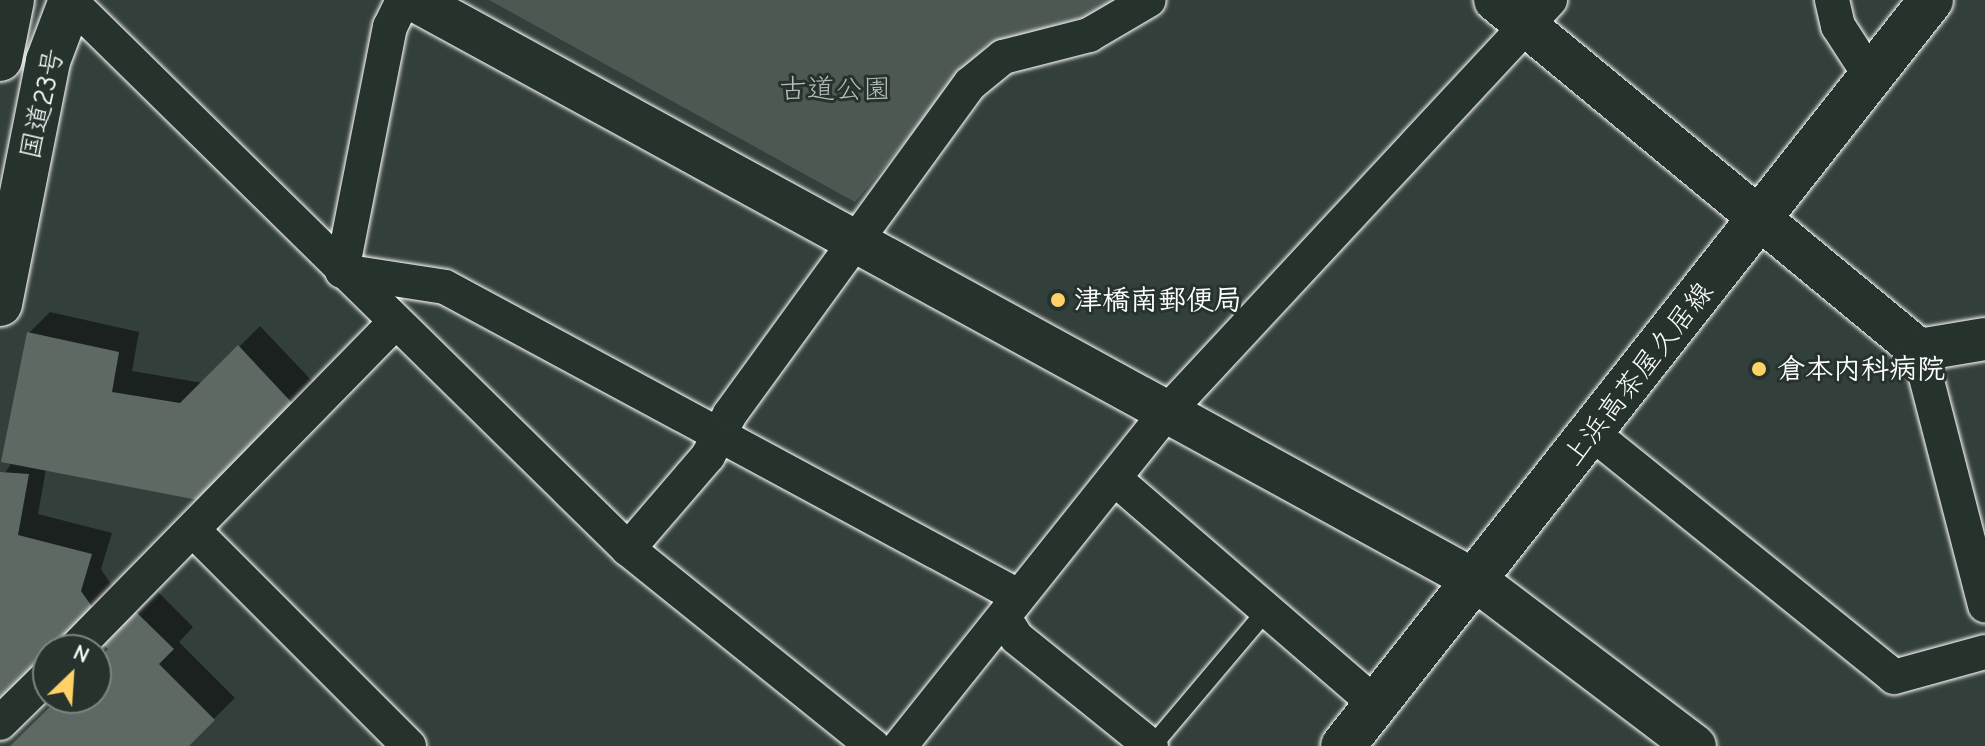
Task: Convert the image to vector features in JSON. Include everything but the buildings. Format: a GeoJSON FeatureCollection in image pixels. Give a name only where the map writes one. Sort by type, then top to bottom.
{"type":"FeatureCollection","features":[{"type":"Feature","properties":{"kind":"main road","name":"国道23号"},"geometry":{"type":"LineString","coordinates":[[0,59],[12,0]]}},
{"type":"Feature","properties":{"kind":"main road","name":"上浜高茶屋久居線"},"geometry":{"type":"LineString","coordinates":[[1343,746],[1478,582],[1758,218],[1931,0]]}},
{"type":"Feature","properties":{"kind":"main road","name":"国道23号"},"geometry":{"type":"LineString","coordinates":[[0,304],[48,61],[70,1]]}},
{"type":"Feature","properties":{"kind":"street"},"geometry":{"type":"LineString","coordinates":[[342,271],[390,27],[403,0]]}},
{"type":"Feature","properties":{"kind":"street"},"geometry":{"type":"LineString","coordinates":[[414,0],[1478,582],[1695,746]]}},
{"type":"Feature","properties":{"kind":"street"},"geometry":{"type":"LineString","coordinates":[[628,549],[708,456],[718,434],[861,242],[970,84],[1003,57],[1089,35],[1149,0]]}},
{"type":"Feature","properties":{"kind":"street"},"geometry":{"type":"LineString","coordinates":[[1495,0],[1540,12],[1758,218],[1919,350],[1985,606]]}},
{"type":"Feature","properties":{"kind":"street"},"geometry":{"type":"LineString","coordinates":[[1832,0],[1838,26],[1871,77]]}},
{"type":"Feature","properties":{"kind":"street"},"geometry":{"type":"LineString","coordinates":[[70,1],[394,323],[628,549],[873,746]]}},
{"type":"Feature","properties":{"kind":"street"},"geometry":{"type":"LineString","coordinates":[[900,746],[1166,413],[1540,12]]}},
{"type":"Feature","properties":{"kind":"street"},"geometry":{"type":"LineString","coordinates":[[342,271],[445,287],[718,434],[1011,607],[1017,638],[1152,746]]}},
{"type":"Feature","properties":{"kind":"street"},"geometry":{"type":"LineString","coordinates":[[90,634],[394,323]]}},
{"type":"Feature","properties":{"kind":"street"},"geometry":{"type":"LineString","coordinates":[[1919,350],[1985,339]]}},
{"type":"Feature","properties":{"kind":"street"},"geometry":{"type":"LineString","coordinates":[[1592,433],[1894,677],[1985,652]]}},
{"type":"Feature","properties":{"kind":"street"},"geometry":{"type":"LineString","coordinates":[[1115,479],[1377,705]]}},
{"type":"Feature","properties":{"kind":"street"},"geometry":{"type":"LineString","coordinates":[[194,531],[409,746]]}},
{"type":"Feature","properties":{"kind":"street"},"geometry":{"type":"LineString","coordinates":[[0,723],[32,692]]}},
{"type":"Feature","properties":{"kind":"lane"},"geometry":{"type":"LineString","coordinates":[[1152,746],[1266,611]]}},
{"type":"Feature","properties":{"kind":"green space","name":"古道公園"},"geometry":{"type":"Polygon","coordinates":[[[489,0],[1117,0],[1095,14],[987,45],[855,202],[489,0]]]}},
{"type":"Feature","properties":{"kind":"place","name":"津橋南郵便局"},"geometry":{"type":"Point","coordinates":[1058,300]}},
{"type":"Feature","properties":{"kind":"place","name":"倉本内科病院"},"geometry":{"type":"Point","coordinates":[1759,369]}}]}
